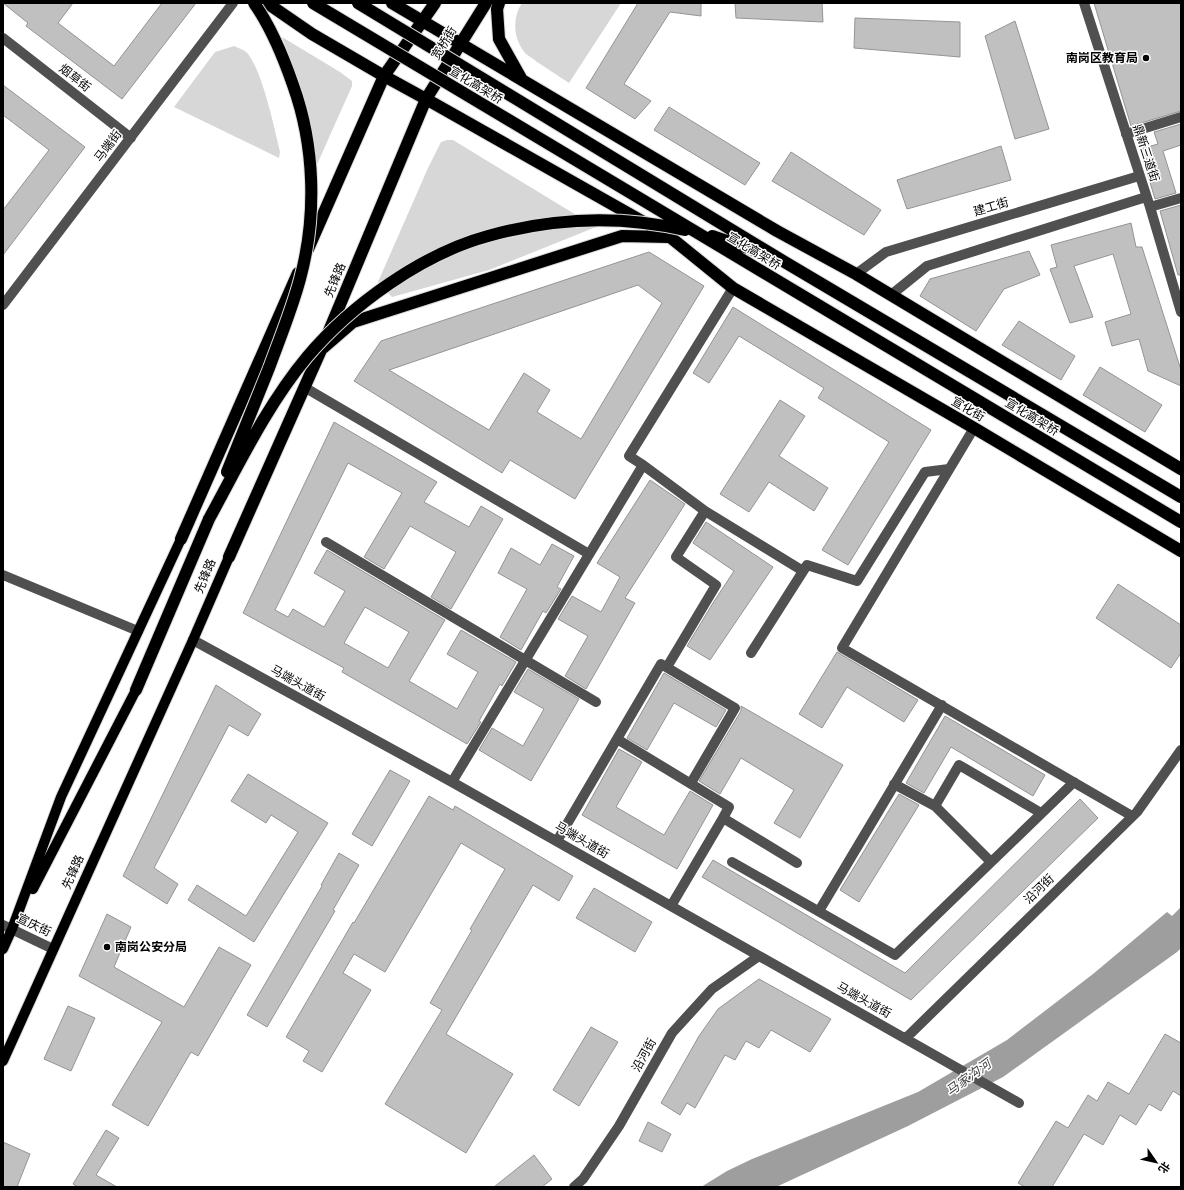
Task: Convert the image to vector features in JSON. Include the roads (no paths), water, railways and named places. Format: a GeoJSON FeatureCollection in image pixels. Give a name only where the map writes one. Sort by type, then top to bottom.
{"type":"FeatureCollection","features":[{"type":"Feature","properties":{"kind":"highway"},"geometry":{"type":"LineString","coordinates":[[136,690],[209,519],[286,323],[300,279],[307,246],[311,210],[311,175],[307,135],[300,103],[288,70],[275,40],[254,3]]}},
{"type":"Feature","properties":{"kind":"highway","name":"宣化街"},"geometry":{"type":"LineString","coordinates":[[267,3],[312,34],[384,76],[670,237],[736,291],[974,428],[1181,551]]}},
{"type":"Feature","properties":{"kind":"highway","name":"宣化高架桥"},"geometry":{"type":"LineString","coordinates":[[313,3],[1181,522]]}},
{"type":"Feature","properties":{"kind":"highway","name":"宣化高架桥"},"geometry":{"type":"LineString","coordinates":[[358,3],[778,258],[1181,497]]}},
{"type":"Feature","properties":{"kind":"highway"},"geometry":{"type":"LineString","coordinates":[[392,3],[777,231],[856,274],[1181,469]]}},
{"type":"Feature","properties":{"kind":"highway"},"geometry":{"type":"LineString","coordinates":[[180,539],[384,76],[435,3]]}},
{"type":"Feature","properties":{"kind":"highway","name":"宽桥街"},"geometry":{"type":"LineString","coordinates":[[426,99],[486,3]]}},
{"type":"Feature","properties":{"kind":"highway"},"geometry":{"type":"LineString","coordinates":[[499,3],[497,8],[499,39],[522,81]]}},
{"type":"Feature","properties":{"kind":"highway","name":"先锋路"},"geometry":{"type":"LineString","coordinates":[[229,557],[321,350],[426,99]]}},
{"type":"Feature","properties":{"kind":"highway"},"geometry":{"type":"LineString","coordinates":[[209,519],[262,422],[307,356],[367,299],[404,274],[447,251],[487,236],[525,228],[570,221],[612,220],[657,224],[711,236],[778,258]]}},
{"type":"Feature","properties":{"kind":"highway"},"geometry":{"type":"LineString","coordinates":[[321,350],[353,322],[622,236],[670,237]]}},
{"type":"Feature","properties":{"kind":"main road"},"geometry":{"type":"LineString","coordinates":[[3,949],[8,927],[61,797],[180,539]]}},
{"type":"Feature","properties":{"kind":"main road","name":"先锋路"},"geometry":{"type":"LineString","coordinates":[[3,1061],[229,557]]}},
{"type":"Feature","properties":{"kind":"main road"},"geometry":{"type":"LineString","coordinates":[[8,927],[136,690]]}},
{"type":"Feature","properties":{"kind":"street","name":"马端街"},"geometry":{"type":"LineString","coordinates":[[4,303],[233,3]]}},
{"type":"Feature","properties":{"kind":"street","name":"鼎新三道街"},"geometry":{"type":"LineString","coordinates":[[1084,3],[1150,208],[1180,307]]}},
{"type":"Feature","properties":{"kind":"street","name":"烟草街"},"geometry":{"type":"LineString","coordinates":[[3,38],[130,138]]}},
{"type":"Feature","properties":{"kind":"street"},"geometry":{"type":"LineString","coordinates":[[1126,134],[1181,117]]}},
{"type":"Feature","properties":{"kind":"street","name":"建工街"},"geometry":{"type":"LineString","coordinates":[[856,274],[886,252],[1139,176]]}},
{"type":"Feature","properties":{"kind":"street"},"geometry":{"type":"LineString","coordinates":[[891,295],[927,266],[1146,197]]}},
{"type":"Feature","properties":{"kind":"street"},"geometry":{"type":"LineString","coordinates":[[1150,208],[1181,198]]}},
{"type":"Feature","properties":{"kind":"street"},"geometry":{"type":"LineString","coordinates":[[736,291],[630,456],[705,511],[803,571]]}},
{"type":"Feature","properties":{"kind":"street"},"geometry":{"type":"LineString","coordinates":[[304,387],[589,554]]}},
{"type":"Feature","properties":{"kind":"street"},"geometry":{"type":"LineString","coordinates":[[974,428],[842,648],[1132,816]]}},
{"type":"Feature","properties":{"kind":"street"},"geometry":{"type":"LineString","coordinates":[[452,782],[643,465]]}},
{"type":"Feature","properties":{"kind":"street"},"geometry":{"type":"LineString","coordinates":[[751,653],[807,565],[857,581],[926,472],[949,469]]}},
{"type":"Feature","properties":{"kind":"street"},"geometry":{"type":"LineString","coordinates":[[667,668],[716,585],[676,556],[705,511]]}},
{"type":"Feature","properties":{"kind":"street"},"geometry":{"type":"LineString","coordinates":[[326,542],[596,702]]}},
{"type":"Feature","properties":{"kind":"street"},"geometry":{"type":"LineString","coordinates":[[3,575],[138,631]]}},
{"type":"Feature","properties":{"kind":"street","name":"马端头道街"},"geometry":{"type":"LineString","coordinates":[[193,640],[452,782],[1019,1102]]}},
{"type":"Feature","properties":{"kind":"street"},"geometry":{"type":"LineString","coordinates":[[558,842],[661,664],[734,708],[691,783]]}},
{"type":"Feature","properties":{"kind":"street"},"geometry":{"type":"LineString","coordinates":[[818,910],[942,705]]}},
{"type":"Feature","properties":{"kind":"street"},"geometry":{"type":"LineString","coordinates":[[617,739],[691,783],[729,808],[671,906]]}},
{"type":"Feature","properties":{"kind":"street","name":"沿河街"},"geometry":{"type":"LineString","coordinates":[[906,1038],[1132,816],[1181,750]]}},
{"type":"Feature","properties":{"kind":"street"},"geometry":{"type":"LineString","coordinates":[[935,806],[959,765],[1041,813]]}},
{"type":"Feature","properties":{"kind":"street"},"geometry":{"type":"LineString","coordinates":[[732,862],[895,954],[1074,782]]}},
{"type":"Feature","properties":{"kind":"street"},"geometry":{"type":"LineString","coordinates":[[894,784],[935,806],[991,862]]}},
{"type":"Feature","properties":{"kind":"street"},"geometry":{"type":"LineString","coordinates":[[722,818],[797,863]]}},
{"type":"Feature","properties":{"kind":"street","name":"宣庆街"},"geometry":{"type":"LineString","coordinates":[[8,927],[53,949]]}},
{"type":"Feature","properties":{"kind":"street","name":"沿河街"},"geometry":{"type":"LineString","coordinates":[[574,1187],[583,1179],[620,1126],[672,1033],[712,989],[759,956]]}},
{"type":"Feature","properties":{"kind":"water","name":"马家沟河"},"geometry":{"type":"Polygon","coordinates":[[[1180,908],[1181,948],[1177,952],[1003,1077],[908,1126],[776,1187],[701,1187],[727,1171],[752,1159],[918,1092],[1007,1040],[1093,974],[1167,912],[1172,916],[1180,908]]]}},
{"type":"Feature","properties":{"kind":"place","name":"南岗区教育局"},"geometry":{"type":"Point","coordinates":[1146,58]}},
{"type":"Feature","properties":{"kind":"place","name":"南岗公安分局"},"geometry":{"type":"Point","coordinates":[107,947]}}]}
